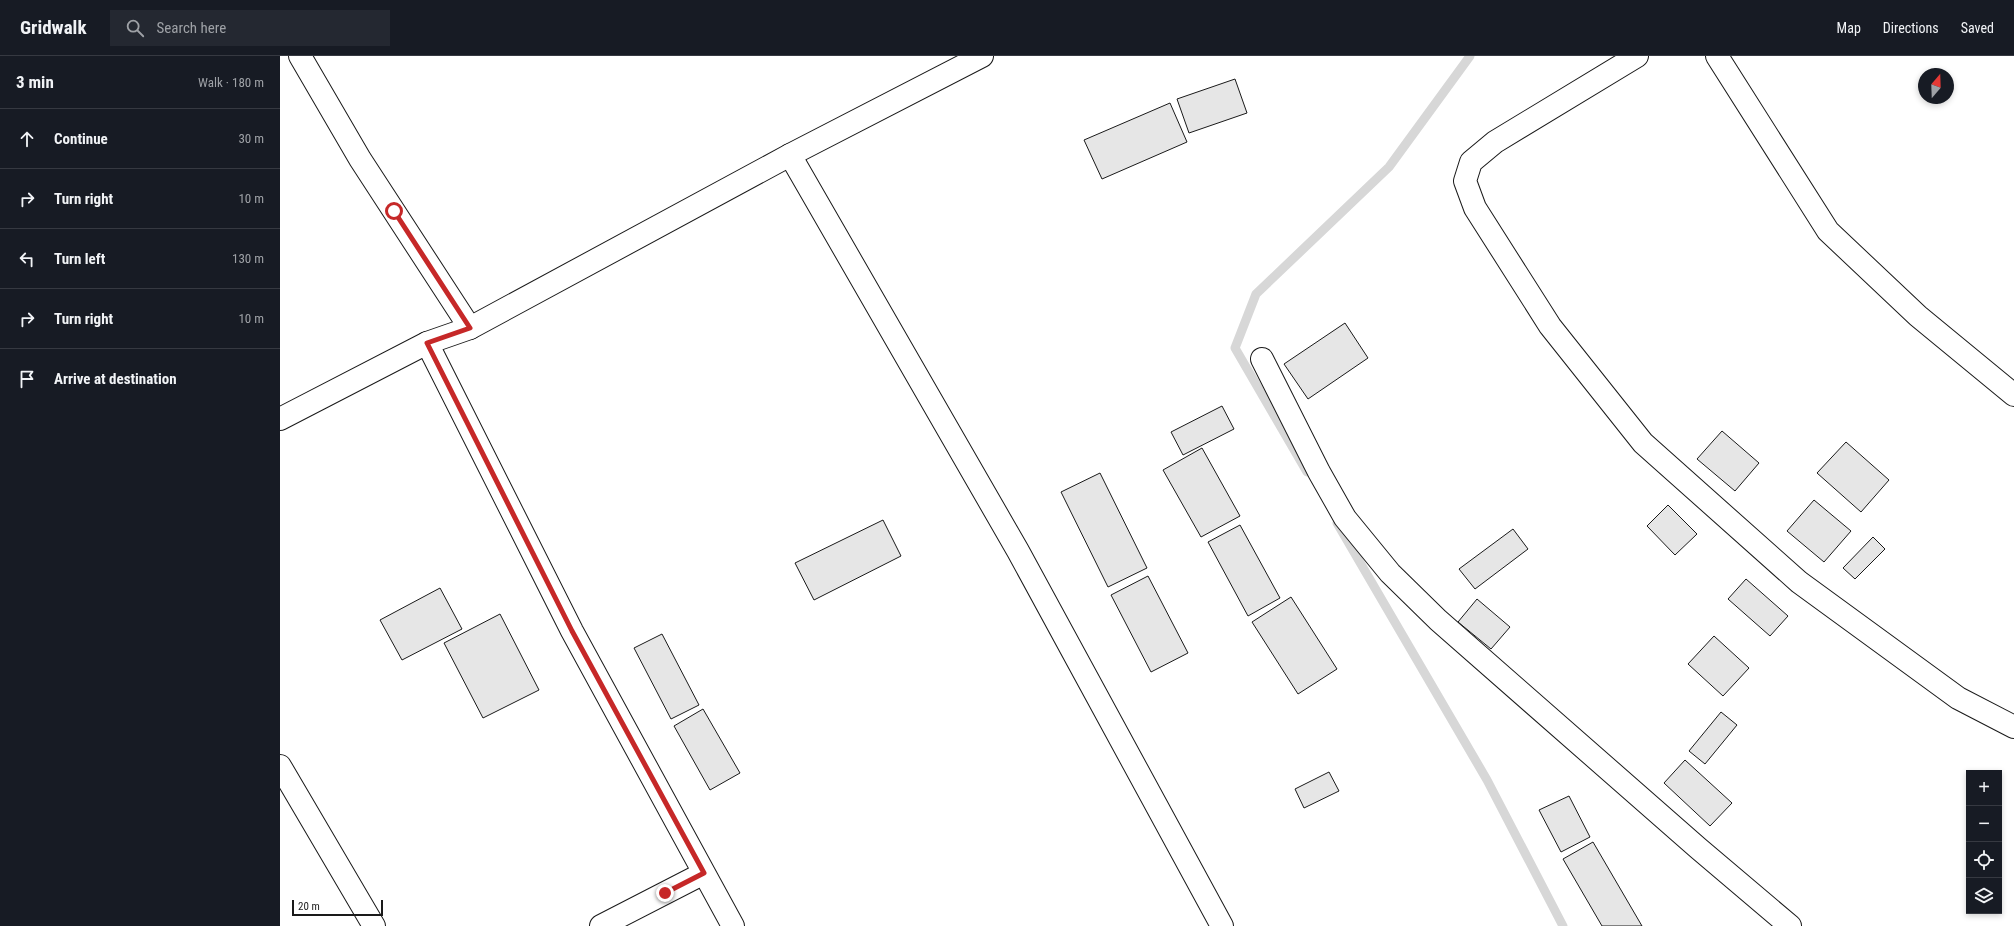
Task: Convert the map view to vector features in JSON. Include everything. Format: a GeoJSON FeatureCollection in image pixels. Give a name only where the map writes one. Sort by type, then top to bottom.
{"type":"FeatureCollection","features":[{"type":"Feature","properties":{"kind":"street"},"geometry":{"type":"LineString","coordinates":[[300,56],[360,159],[470,328]]}},
{"type":"Feature","properties":{"kind":"street"},"geometry":{"type":"LineString","coordinates":[[280,419],[427,343],[470,328],[790,155],[982,56]]}},
{"type":"Feature","properties":{"kind":"street"},"geometry":{"type":"LineString","coordinates":[[1638,56],[1495,142],[1471,162],[1465,181],[1475,208],[1550,326],[1643,443],[1798,582],[1958,698],[2014,727]]}},
{"type":"Feature","properties":{"kind":"street"},"geometry":{"type":"LineString","coordinates":[[1717,56],[1828,231],[1918,316],[2014,395]]}},
{"type":"Feature","properties":{"kind":"street"},"geometry":{"type":"LineString","coordinates":[[790,155],[1018,551],[1222,926]]}},
{"type":"Feature","properties":{"kind":"street"},"geometry":{"type":"LineString","coordinates":[[427,343],[572,631],[733,926]]}},
{"type":"Feature","properties":{"kind":"street"},"geometry":{"type":"LineString","coordinates":[[1262,359],[1318,472],[1345,518],[1390,574],[1438,620],[1698,848],[1790,926]]}},
{"type":"Feature","properties":{"kind":"street"},"geometry":{"type":"LineString","coordinates":[[280,766],[374,926]]}},
{"type":"Feature","properties":{"kind":"street"},"geometry":{"type":"LineString","coordinates":[[601,926],[704,873]]}},
{"type":"Feature","properties":{"kind":"building"},"geometry":{"type":"Polygon","coordinates":[[[1235,79],[1247,113],[1189,133],[1177,99],[1235,79]]]}},
{"type":"Feature","properties":{"kind":"building"},"geometry":{"type":"Polygon","coordinates":[[[1170,103],[1187,142],[1102,179],[1084,140],[1170,103]]]}},
{"type":"Feature","properties":{"kind":"building"},"geometry":{"type":"Polygon","coordinates":[[[1345,323],[1368,358],[1308,399],[1284,364],[1345,323]]]}},
{"type":"Feature","properties":{"kind":"building"},"geometry":{"type":"Polygon","coordinates":[[[1222,406],[1234,429],[1183,455],[1171,432],[1222,406]]]}},
{"type":"Feature","properties":{"kind":"building"},"geometry":{"type":"Polygon","coordinates":[[[1722,431],[1759,463],[1735,491],[1697,459],[1722,431]]]}},
{"type":"Feature","properties":{"kind":"building"},"geometry":{"type":"Polygon","coordinates":[[[1846,442],[1889,480],[1861,512],[1817,473],[1846,442]]]}},
{"type":"Feature","properties":{"kind":"building"},"geometry":{"type":"Polygon","coordinates":[[[1202,448],[1240,516],[1201,537],[1163,470],[1202,448]]]}},
{"type":"Feature","properties":{"kind":"building"},"geometry":{"type":"Polygon","coordinates":[[[1100,473],[1147,568],[1108,587],[1061,492],[1100,473]]]}},
{"type":"Feature","properties":{"kind":"building"},"geometry":{"type":"Polygon","coordinates":[[[1814,500],[1851,531],[1824,562],[1787,531],[1814,500]]]}},
{"type":"Feature","properties":{"kind":"building"},"geometry":{"type":"Polygon","coordinates":[[[1668,505],[1697,534],[1675,555],[1647,526],[1668,505]]]}},
{"type":"Feature","properties":{"kind":"building"},"geometry":{"type":"Polygon","coordinates":[[[883,520],[901,556],[814,600],[795,563],[883,520]]]}},
{"type":"Feature","properties":{"kind":"building"},"geometry":{"type":"Polygon","coordinates":[[[1240,525],[1280,598],[1248,616],[1208,542],[1240,525]]]}},
{"type":"Feature","properties":{"kind":"building"},"geometry":{"type":"Polygon","coordinates":[[[1513,529],[1528,549],[1475,589],[1459,569],[1513,529]]]}},
{"type":"Feature","properties":{"kind":"building"},"geometry":{"type":"Polygon","coordinates":[[[1873,537],[1885,549],[1855,579],[1843,568],[1873,537]]]}},
{"type":"Feature","properties":{"kind":"building"},"geometry":{"type":"Polygon","coordinates":[[[1148,576],[1188,653],[1151,672],[1111,595],[1148,576]]]}},
{"type":"Feature","properties":{"kind":"building"},"geometry":{"type":"Polygon","coordinates":[[[1746,579],[1788,616],[1770,636],[1728,599],[1746,579]]]}},
{"type":"Feature","properties":{"kind":"building"},"geometry":{"type":"Polygon","coordinates":[[[440,588],[462,629],[402,660],[380,620],[440,588]]]}},
{"type":"Feature","properties":{"kind":"building"},"geometry":{"type":"Polygon","coordinates":[[[1291,597],[1337,669],[1298,694],[1252,622],[1291,597]]]}},
{"type":"Feature","properties":{"kind":"building"},"geometry":{"type":"Polygon","coordinates":[[[1477,599],[1510,627],[1491,649],[1458,622],[1477,599]]]}},
{"type":"Feature","properties":{"kind":"building"},"geometry":{"type":"Polygon","coordinates":[[[500,614],[539,690],[483,718],[444,643],[500,614]]]}},
{"type":"Feature","properties":{"kind":"building"},"geometry":{"type":"Polygon","coordinates":[[[662,634],[699,705],[671,719],[634,648],[662,634]]]}},
{"type":"Feature","properties":{"kind":"building"},"geometry":{"type":"Polygon","coordinates":[[[1714,636],[1749,668],[1723,696],[1688,664],[1714,636]]]}},
{"type":"Feature","properties":{"kind":"building"},"geometry":{"type":"Polygon","coordinates":[[[703,709],[740,773],[710,790],[674,726],[703,709]]]}},
{"type":"Feature","properties":{"kind":"building"},"geometry":{"type":"Polygon","coordinates":[[[1721,712],[1737,725],[1705,764],[1689,751],[1721,712]]]}},
{"type":"Feature","properties":{"kind":"building"},"geometry":{"type":"Polygon","coordinates":[[[1685,760],[1732,803],[1710,826],[1664,783],[1685,760]]]}},
{"type":"Feature","properties":{"kind":"building"},"geometry":{"type":"Polygon","coordinates":[[[1329,772],[1339,791],[1304,808],[1295,789],[1329,772]]]}},
{"type":"Feature","properties":{"kind":"building"},"geometry":{"type":"Polygon","coordinates":[[[1569,796],[1590,837],[1561,852],[1539,810],[1569,796]]]}},
{"type":"Feature","properties":{"kind":"building"},"geometry":{"type":"Polygon","coordinates":[[[1593,842],[1642,926],[1602,926],[1563,859],[1593,842]]]}},
{"type":"Feature","properties":{"kind":"waterway"},"geometry":{"type":"LineString","coordinates":[[1307,472],[1235,348],[1256,294],[1389,167],[1470,56]]}},
{"type":"Feature","properties":{"kind":"waterway"},"geometry":{"type":"LineString","coordinates":[[1337,523],[1487,780],[1563,926]]}},
{"type":"Feature","properties":{"kind":"route"},"geometry":{"type":"LineString","coordinates":[[394,211],[470,328],[427,343],[572,631],[704,873],[665,893]]}}]}
